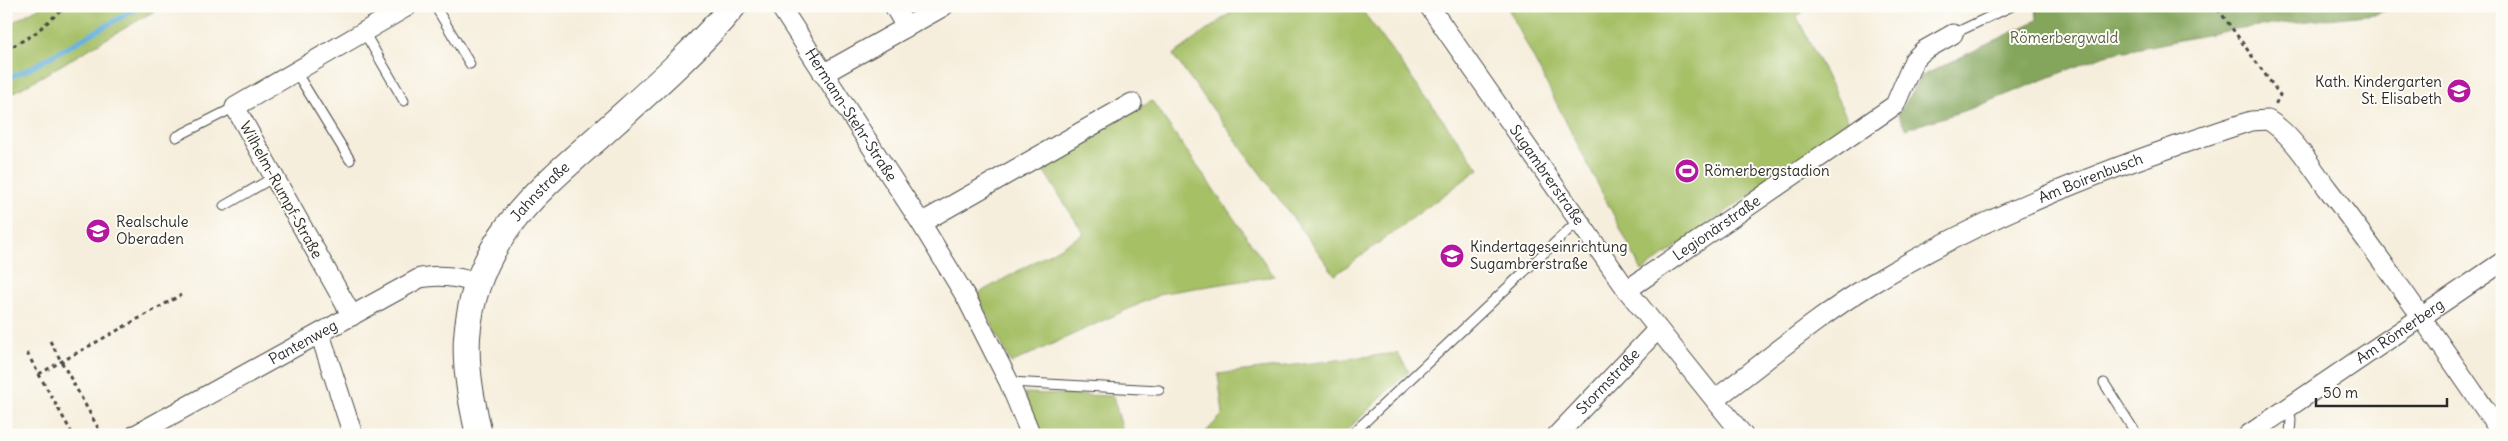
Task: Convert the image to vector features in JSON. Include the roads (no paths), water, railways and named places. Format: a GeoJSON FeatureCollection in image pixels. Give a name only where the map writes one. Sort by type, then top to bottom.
{"type":"FeatureCollection","features":[{"type":"Feature","properties":{"kind":"main road","name":"Jahnstraße"},"geometry":{"type":"LineString","coordinates":[[479,435],[468,368],[467,337],[477,283],[501,235],[537,191],[668,74],[714,29],[733,6]]}},
{"type":"Feature","properties":{"kind":"street","name":"Wilhelm-Rumpf-Straße"},"geometry":{"type":"LineString","coordinates":[[352,316],[235,107],[408,6]]}},
{"type":"Feature","properties":{"kind":"street","name":"Hermann-Stehr-Straße"},"geometry":{"type":"LineString","coordinates":[[780,6],[921,223],[966,297],[1009,382],[1030,434]]}},
{"type":"Feature","properties":{"kind":"street"},"geometry":{"type":"LineString","coordinates":[[894,6],[906,27]]}},
{"type":"Feature","properties":{"kind":"street"},"geometry":{"type":"LineString","coordinates":[[823,74],[944,6]]}},
{"type":"Feature","properties":{"kind":"street","name":"Sugambrerstraße"},"geometry":{"type":"LineString","coordinates":[[1429,6],[1627,290],[1744,435]]}},
{"type":"Feature","properties":{"kind":"street","name":"Legionärstraße"},"geometry":{"type":"LineString","coordinates":[[1627,290],[1895,105],[1914,60],[1923,51],[1953,34]]}},
{"type":"Feature","properties":{"kind":"street"},"geometry":{"type":"LineString","coordinates":[[921,223],[1132,103]]}},
{"type":"Feature","properties":{"kind":"street","name":"Am Boirenbusch"},"geometry":{"type":"LineString","coordinates":[[1715,399],[1870,286],[1934,250],[2032,202],[2113,169],[2251,121],[2268,120],[2284,133],[2422,316]]}},
{"type":"Feature","properties":{"kind":"street","name":"Am Römerberg"},"geometry":{"type":"LineString","coordinates":[[2248,435],[2502,262]]}},
{"type":"Feature","properties":{"kind":"street","name":"Pantenweg"},"geometry":{"type":"LineString","coordinates":[[135,435],[420,278],[437,274],[454,276],[477,283]]}},
{"type":"Feature","properties":{"kind":"street"},"geometry":{"type":"LineString","coordinates":[[2422,316],[2502,434]]}},
{"type":"Feature","properties":{"kind":"street","name":"Stormstraße"},"geometry":{"type":"LineString","coordinates":[[1558,435],[1658,329]]}},
{"type":"Feature","properties":{"kind":"street"},"geometry":{"type":"LineString","coordinates":[[320,334],[353,435]]}},
{"type":"Feature","properties":{"kind":"lane"},"geometry":{"type":"LineString","coordinates":[[435,6],[470,64]]}},
{"type":"Feature","properties":{"kind":"lane","name":"Legionärstraße"},"geometry":{"type":"LineString","coordinates":[[1953,34],[2012,6]]}},
{"type":"Feature","properties":{"kind":"lane"},"geometry":{"type":"LineString","coordinates":[[364,32],[404,102]]}},
{"type":"Feature","properties":{"kind":"lane"},"geometry":{"type":"LineString","coordinates":[[296,72],[350,160]]}},
{"type":"Feature","properties":{"kind":"lane"},"geometry":{"type":"LineString","coordinates":[[176,138],[235,107]]}},
{"type":"Feature","properties":{"kind":"lane"},"geometry":{"type":"LineString","coordinates":[[224,206],[274,177]]}},
{"type":"Feature","properties":{"kind":"lane"},"geometry":{"type":"LineString","coordinates":[[1351,435],[1579,219]]}},
{"type":"Feature","properties":{"kind":"lane"},"geometry":{"type":"LineString","coordinates":[[1009,382],[1159,390]]}},
{"type":"Feature","properties":{"kind":"lane"},"geometry":{"type":"LineString","coordinates":[[2104,383],[2137,435]]}},
{"type":"Feature","properties":{"kind":"lane"},"geometry":{"type":"LineString","coordinates":[[2288,408],[2291,419],[2290,435]]}},
{"type":"Feature","properties":{"kind":"waterway"},"geometry":{"type":"LineString","coordinates":[[6,79],[29,69],[141,6]]}},
{"type":"Feature","properties":{"kind":"place","name":"Kath. Kindergarten St. Elisabeth"},"geometry":{"type":"Point","coordinates":[2459,91]}},
{"type":"Feature","properties":{"kind":"place","name":"Römerbergstadion"},"geometry":{"type":"Point","coordinates":[1687,171]}},
{"type":"Feature","properties":{"kind":"place","name":"Realschule Oberaden"},"geometry":{"type":"Point","coordinates":[98,231]}},
{"type":"Feature","properties":{"kind":"place","name":"Kindertageseinrichtung Sugambrerstraße"},"geometry":{"type":"Point","coordinates":[1452,256]}},
{"type":"Feature","properties":{"kind":"park label","name":"Römerbergwald"},"geometry":{"type":"Point","coordinates":[2064,38]}}]}
